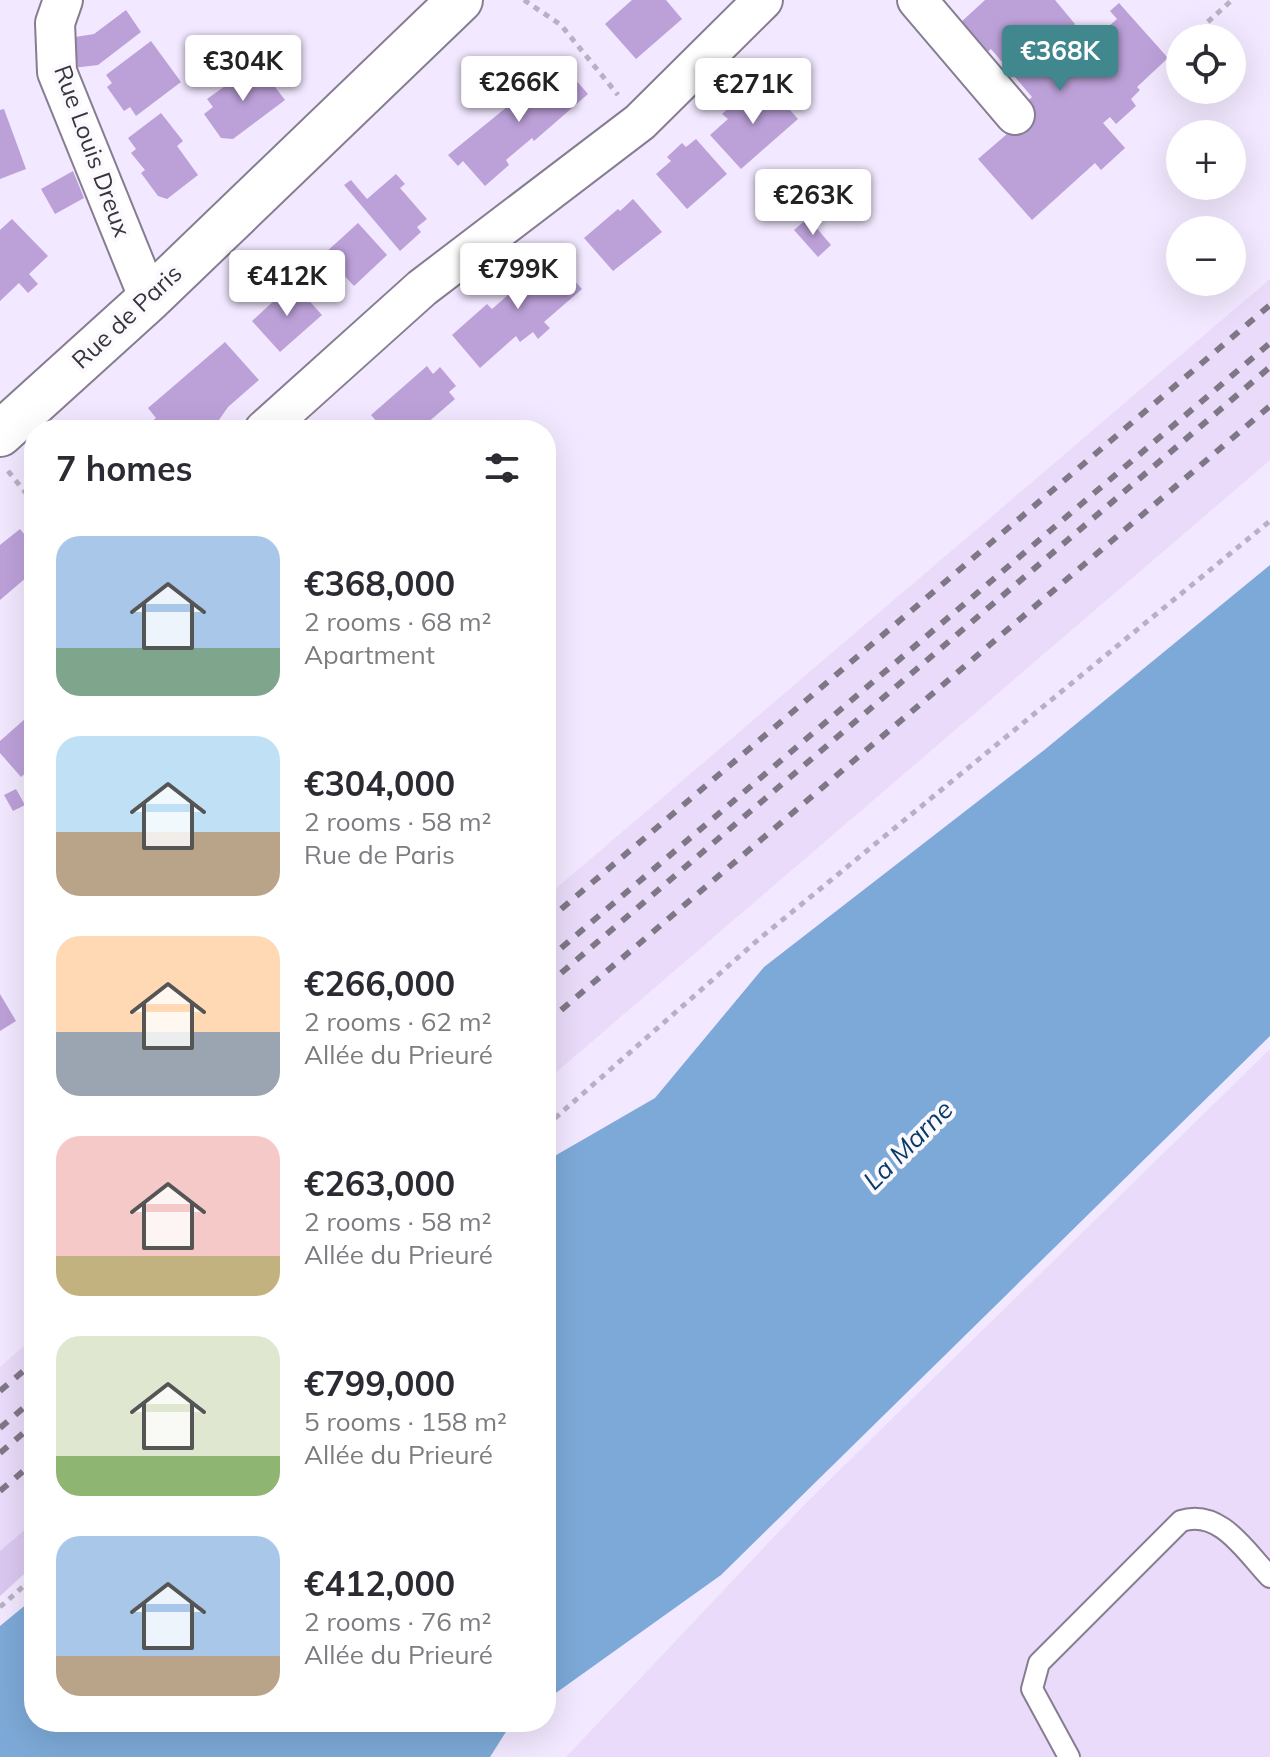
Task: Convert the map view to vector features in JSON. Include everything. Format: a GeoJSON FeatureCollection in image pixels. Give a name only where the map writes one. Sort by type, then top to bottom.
{"type":"FeatureCollection","features":[{"type":"Feature","properties":{"kind":"main road","name":"Rue de Paris"},"geometry":{"type":"LineString","coordinates":[[0,434],[149,299],[460,0]]}},
{"type":"Feature","properties":{"kind":"street","name":"Rue Louis Dreux"},"geometry":{"type":"LineString","coordinates":[[63,0],[55,23],[57,72],[149,299]]}},
{"type":"Feature","properties":{"kind":"street"},"geometry":{"type":"LineString","coordinates":[[275,420],[422,288],[640,122],[763,0]]}},
{"type":"Feature","properties":{"kind":"street"},"geometry":{"type":"LineString","coordinates":[[917,0],[1015,115]]}},
{"type":"Feature","properties":{"kind":"lane"},"geometry":{"type":"LineString","coordinates":[[1069,1757],[1032,1689],[1039,1663],[1181,1521],[1196,1516],[1218,1523],[1270,1577]]}},
{"type":"Feature","properties":{"kind":"path"},"geometry":{"type":"LineString","coordinates":[[524,0],[561,25],[640,122]]}},
{"type":"Feature","properties":{"kind":"path"},"geometry":{"type":"LineString","coordinates":[[1205,24],[1232,0]]}},
{"type":"Feature","properties":{"kind":"path"},"geometry":{"type":"LineString","coordinates":[[0,461],[24,491]]}},
{"type":"Feature","properties":{"kind":"path"},"geometry":{"type":"LineString","coordinates":[[556,1117],[759,939],[1270,521]]}},
{"type":"Feature","properties":{"kind":"path"},"geometry":{"type":"LineString","coordinates":[[0,1607],[24,1586]]}},
{"type":"Feature","properties":{"kind":"shaded area"},"geometry":{"type":"Polygon","coordinates":[[[1270,279],[1270,460],[556,1072],[556,888],[1270,279]]]}},
{"type":"Feature","properties":{"kind":"shaded area"},"geometry":{"type":"Polygon","coordinates":[[[1270,1049],[1270,1757],[566,1757],[807,1502],[1270,1049]]]}},
{"type":"Feature","properties":{"kind":"shaded area"},"geometry":{"type":"Polygon","coordinates":[[[24,1346],[24,1531],[0,1551],[0,1367],[24,1346]]]}},
{"type":"Feature","properties":{"kind":"shaded area"},"geometry":{"type":"Polygon","coordinates":[[[24,1531],[24,1574],[0,1596],[0,1551],[24,1531]]]}},
{"type":"Feature","properties":{"kind":"water","name":"La Marne"},"geometry":{"type":"Polygon","coordinates":[[[1270,565],[1270,1036],[721,1575],[556,1693],[556,1155],[655,1098],[764,967],[1043,751],[1270,565]]]}},
{"type":"Feature","properties":{"kind":"water"},"geometry":{"type":"Polygon","coordinates":[[[24,1606],[24,1732],[506,1732],[490,1757],[0,1757],[0,1626],[24,1606]]]}},
{"type":"Feature","properties":{"kind":"building"},"geometry":{"type":"Polygon","coordinates":[[[632,0],[666,0],[682,19],[636,59],[605,24],[632,0]]]}},
{"type":"Feature","properties":{"kind":"building"},"geometry":{"type":"Polygon","coordinates":[[[985,0],[1055,0],[1082,37],[1095,25],[1101,33],[1117,19],[1110,11],[1119,3],[1166,56],[1166,60],[1137,87],[1140,90],[1131,99],[1136,106],[1116,124],[1110,117],[1103,123],[1125,148],[1101,170],[1095,163],[1032,220],[978,159],[1030,114],[1023,105],[1032,97],[991,49],[986,53],[960,23],[985,0]]]}},
{"type":"Feature","properties":{"kind":"building"},"geometry":{"type":"Polygon","coordinates":[[[126,10],[141,32],[98,65],[73,68],[75,37],[94,34],[126,10]]]}},
{"type":"Feature","properties":{"kind":"building"},"geometry":{"type":"Polygon","coordinates":[[[151,41],[181,82],[136,116],[130,107],[124,111],[107,87],[112,83],[106,75],[151,41]]]}},
{"type":"Feature","properties":{"kind":"building"},"geometry":{"type":"Polygon","coordinates":[[[257,63],[285,100],[233,139],[221,138],[204,114],[213,107],[207,99],[257,63]]]}},
{"type":"Feature","properties":{"kind":"building"},"geometry":{"type":"Polygon","coordinates":[[[561,63],[588,94],[534,141],[532,138],[506,160],[509,165],[485,186],[463,161],[458,166],[448,155],[561,63]]]}},
{"type":"Feature","properties":{"kind":"building"},"geometry":{"type":"Polygon","coordinates":[[[484,82],[499,99],[488,108],[474,91],[484,82]]]}},
{"type":"Feature","properties":{"kind":"building"},"geometry":{"type":"Polygon","coordinates":[[[768,85],[798,119],[741,169],[710,135],[728,119],[722,114],[735,102],[741,108],[768,85]]]}},
{"type":"Feature","properties":{"kind":"building"},"geometry":{"type":"Polygon","coordinates":[[[4,109],[26,169],[0,179],[0,110],[4,109]]]}},
{"type":"Feature","properties":{"kind":"building"},"geometry":{"type":"Polygon","coordinates":[[[161,113],[183,141],[177,146],[198,175],[167,199],[158,196],[141,173],[145,170],[131,153],[136,149],[128,138],[161,113]]]}},
{"type":"Feature","properties":{"kind":"building"},"geometry":{"type":"Polygon","coordinates":[[[696,139],[727,174],[687,209],[656,174],[671,161],[667,157],[682,143],[686,147],[696,139]]]}},
{"type":"Feature","properties":{"kind":"building"},"geometry":{"type":"Polygon","coordinates":[[[73,171],[84,198],[55,214],[41,189],[73,171]]]}},
{"type":"Feature","properties":{"kind":"building"},"geometry":{"type":"Polygon","coordinates":[[[396,174],[405,184],[400,188],[427,219],[417,227],[421,232],[400,251],[344,185],[351,180],[367,199],[396,174]]]}},
{"type":"Feature","properties":{"kind":"building"},"geometry":{"type":"Polygon","coordinates":[[[633,199],[662,232],[613,271],[584,238],[633,199]]]}},
{"type":"Feature","properties":{"kind":"building"},"geometry":{"type":"Polygon","coordinates":[[[808,218],[831,245],[818,257],[794,230],[808,218]]]}},
{"type":"Feature","properties":{"kind":"building"},"geometry":{"type":"Polygon","coordinates":[[[12,219],[48,256],[29,274],[38,284],[28,293],[19,283],[0,301],[0,230],[12,219]]]}},
{"type":"Feature","properties":{"kind":"building"},"geometry":{"type":"Polygon","coordinates":[[[358,223],[387,255],[354,286],[324,254],[358,223]]]}},
{"type":"Feature","properties":{"kind":"building"},"geometry":{"type":"Polygon","coordinates":[[[552,255],[582,289],[544,322],[550,328],[538,339],[533,332],[520,342],[516,336],[480,368],[452,335],[487,304],[492,309],[516,288],[511,284],[537,261],[540,265],[552,255]]]}},
{"type":"Feature","properties":{"kind":"building"},"geometry":{"type":"Polygon","coordinates":[[[293,283],[322,315],[280,352],[252,321],[293,283]]]}},
{"type":"Feature","properties":{"kind":"building"},"geometry":{"type":"Polygon","coordinates":[[[225,342],[259,380],[228,407],[219,420],[154,420],[156,418],[148,408],[225,342]]]}},
{"type":"Feature","properties":{"kind":"building"},"geometry":{"type":"Polygon","coordinates":[[[427,366],[433,374],[440,367],[456,386],[449,392],[455,399],[431,420],[375,420],[371,415],[427,366]]]}},
{"type":"Feature","properties":{"kind":"building"},"geometry":{"type":"Polygon","coordinates":[[[20,529],[24,534],[24,580],[0,600],[0,545],[20,529]]]}},
{"type":"Feature","properties":{"kind":"building"},"geometry":{"type":"Polygon","coordinates":[[[24,720],[24,774],[21,777],[0,753],[0,741],[24,720]]]}},
{"type":"Feature","properties":{"kind":"building"},"geometry":{"type":"Polygon","coordinates":[[[16,789],[24,806],[13,811],[4,795],[16,789]]]}},
{"type":"Feature","properties":{"kind":"building"},"geometry":{"type":"Polygon","coordinates":[[[0,994],[16,1021],[0,1031],[0,994]]]}},
{"type":"Feature","properties":{"kind":"railway"},"geometry":{"type":"LineString","coordinates":[[556,913],[1270,305]]}},
{"type":"Feature","properties":{"kind":"railway"},"geometry":{"type":"LineString","coordinates":[[556,952],[1270,343]]}},
{"type":"Feature","properties":{"kind":"railway"},"geometry":{"type":"LineString","coordinates":[[556,977],[1270,367]]}},
{"type":"Feature","properties":{"kind":"railway"},"geometry":{"type":"LineString","coordinates":[[556,1014],[1270,406]]}},
{"type":"Feature","properties":{"kind":"railway"},"geometry":{"type":"LineString","coordinates":[[0,1391],[24,1371]]}},
{"type":"Feature","properties":{"kind":"railway"},"geometry":{"type":"LineString","coordinates":[[0,1428],[24,1408]]}},
{"type":"Feature","properties":{"kind":"railway"},"geometry":{"type":"LineString","coordinates":[[0,1453],[24,1433]]}},
{"type":"Feature","properties":{"kind":"railway"},"geometry":{"type":"LineString","coordinates":[[0,1491],[24,1471]]}}]}
